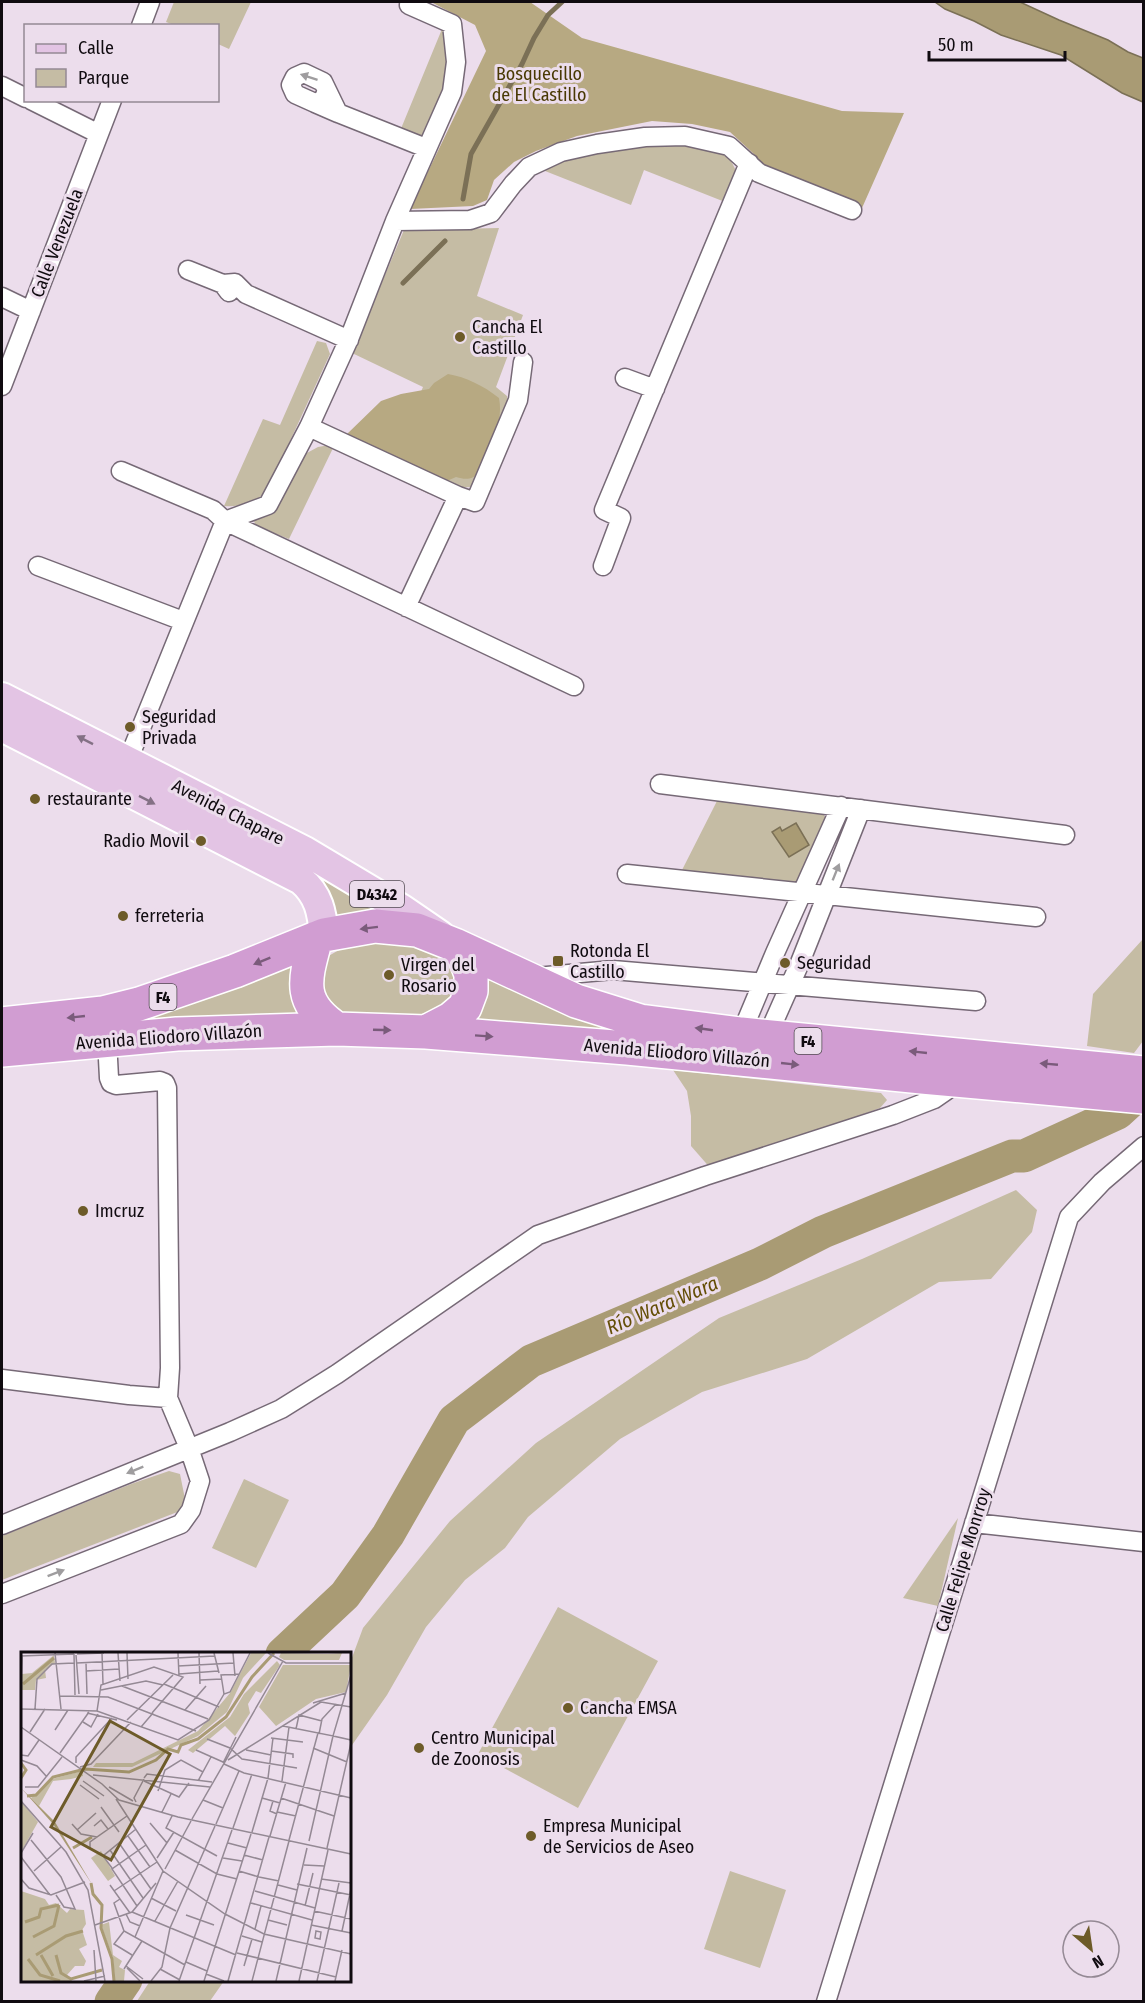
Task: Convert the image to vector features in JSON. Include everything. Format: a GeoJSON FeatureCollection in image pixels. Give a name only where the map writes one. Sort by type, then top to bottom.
{"type":"FeatureCollection","features":[{"type":"Feature","properties":{"kind":"highway","name":"F4"},"geometry":{"type":"LineString","coordinates":[[320,936],[375,926],[397,927],[417,930],[451,942]]}},
{"type":"Feature","properties":{"kind":"highway","name":"Avenida Eliodoro Villazón"},"geometry":{"type":"LineString","coordinates":[[2,1024],[103,1013],[139,1004],[235,971],[320,936]]}},
{"type":"Feature","properties":{"kind":"highway"},"geometry":{"type":"LineString","coordinates":[[320,936],[307,970],[308,995],[318,1014],[337,1029]]}},
{"type":"Feature","properties":{"kind":"highway","name":"Avenida Eliodoro Villazón"},"geometry":{"type":"LineString","coordinates":[[451,942],[576,1001],[640,1021],[1099,1081],[1143,1097]]}},
{"type":"Feature","properties":{"kind":"highway"},"geometry":{"type":"LineString","coordinates":[[426,1032],[451,1019],[465,1006],[471,991],[471,974],[464,956],[451,942]]}},
{"type":"Feature","properties":{"kind":"highway","name":"F4"},"geometry":{"type":"LineString","coordinates":[[337,1029],[426,1032]]}},
{"type":"Feature","properties":{"kind":"highway","name":"Avenida Eliodoro Villazón"},"geometry":{"type":"LineString","coordinates":[[2,1050],[177,1034],[337,1029]]}},
{"type":"Feature","properties":{"kind":"highway","name":"Avenida Eliodoro Villazón"},"geometry":{"type":"LineString","coordinates":[[426,1032],[627,1048],[953,1080],[1099,1081],[1143,1073]]}},
{"type":"Feature","properties":{"kind":"main road","name":"Avenida Chapare"},"geometry":{"type":"LineString","coordinates":[[2,697],[123,773],[300,864],[402,909],[451,942]]}},
{"type":"Feature","properties":{"kind":"main road","name":"Avenida Chapare"},"geometry":{"type":"LineString","coordinates":[[2,727],[123,773]]}},
{"type":"Feature","properties":{"kind":"main road","name":"Avenida Chapare"},"geometry":{"type":"LineString","coordinates":[[300,864],[308,885],[317,897],[322,917],[320,936]]}},
{"type":"Feature","properties":{"kind":"street"},"geometry":{"type":"LineString","coordinates":[[142,24],[150,2]]}},
{"type":"Feature","properties":{"kind":"street"},"geometry":{"type":"LineString","coordinates":[[123,773],[225,521],[268,505],[309,427],[349,340],[395,221],[452,92],[456,62],[452,24],[405,3]]}},
{"type":"Feature","properties":{"kind":"street"},"geometry":{"type":"LineString","coordinates":[[2,86],[24,97]]}},
{"type":"Feature","properties":{"kind":"street"},"geometry":{"type":"LineString","coordinates":[[321,97],[338,113],[426,148]]}},
{"type":"Feature","properties":{"kind":"street"},"geometry":{"type":"LineString","coordinates":[[35,102],[99,134]]}},
{"type":"Feature","properties":{"kind":"street","name":"Calle Venezuela"},"geometry":{"type":"LineString","coordinates":[[2,386],[111,102]]}},
{"type":"Feature","properties":{"kind":"street"},"geometry":{"type":"LineString","coordinates":[[395,221],[470,220],[491,213],[529,167],[561,152],[645,136],[685,136],[729,146],[759,173],[852,210]]}},
{"type":"Feature","properties":{"kind":"street"},"geometry":{"type":"LineString","coordinates":[[603,566],[621,518],[604,510],[749,163]]}},
{"type":"Feature","properties":{"kind":"street"},"geometry":{"type":"LineString","coordinates":[[188,270],[223,284],[235,283],[246,294],[349,340]]}},
{"type":"Feature","properties":{"kind":"street"},"geometry":{"type":"LineString","coordinates":[[2,297],[31,311]]}},
{"type":"Feature","properties":{"kind":"street"},"geometry":{"type":"LineString","coordinates":[[309,427],[458,496],[476,502],[518,400],[523,362]]}},
{"type":"Feature","properties":{"kind":"street"},"geometry":{"type":"LineString","coordinates":[[625,378],[655,389]]}},
{"type":"Feature","properties":{"kind":"street"},"geometry":{"type":"LineString","coordinates":[[121,471],[213,510],[225,521],[574,686]]}},
{"type":"Feature","properties":{"kind":"street"},"geometry":{"type":"LineString","coordinates":[[406,607],[458,496]]}},
{"type":"Feature","properties":{"kind":"street"},"geometry":{"type":"LineString","coordinates":[[38,566],[183,621]]}},
{"type":"Feature","properties":{"kind":"street"},"geometry":{"type":"LineString","coordinates":[[660,784],[1065,835]]}},
{"type":"Feature","properties":{"kind":"street"},"geometry":{"type":"LineString","coordinates":[[754,1036],[763,983],[841,806]]}},
{"type":"Feature","properties":{"kind":"street"},"geometry":{"type":"LineString","coordinates":[[754,1036],[790,986],[861,809]]}},
{"type":"Feature","properties":{"kind":"street"},"geometry":{"type":"LineString","coordinates":[[627,874],[1036,917]]}},
{"type":"Feature","properties":{"kind":"street"},"geometry":{"type":"LineString","coordinates":[[529,978],[613,970],[976,1001]]}},
{"type":"Feature","properties":{"kind":"street"},"geometry":{"type":"LineString","coordinates":[[2,1594],[181,1524],[191,1510],[200,1481],[168,1398],[170,1368],[167,1088],[165,1083],[160,1081],[116,1085],[111,1083],[107,1040]]}},
{"type":"Feature","properties":{"kind":"street"},"geometry":{"type":"LineString","coordinates":[[2,1525],[281,1409],[337,1374],[538,1235],[705,1176],[892,1115],[934,1099],[947,1090],[953,1080]]}},
{"type":"Feature","properties":{"kind":"street","name":"Calle Felipe Monrroy"},"geometry":{"type":"LineString","coordinates":[[826,2001],[1069,1217],[1102,1182],[1143,1146]]}},
{"type":"Feature","properties":{"kind":"street"},"geometry":{"type":"LineString","coordinates":[[2,1379],[168,1398]]}},
{"type":"Feature","properties":{"kind":"street"},"geometry":{"type":"LineString","coordinates":[[974,1523],[1143,1542]]}},
{"type":"Feature","properties":{"kind":"green space"},"geometry":{"type":"Polygon","coordinates":[[[174,2],[251,2],[229,49],[219,44],[219,24],[166,22],[174,2]]]}},
{"type":"Feature","properties":{"kind":"green space","name":"Bosquecillo de El Castillo"},"geometry":{"type":"Polygon","coordinates":[[[431,2],[530,2],[582,38],[842,111],[904,113],[862,208],[769,172],[755,155],[730,132],[692,124],[652,121],[577,136],[536,151],[514,162],[494,180],[487,200],[473,206],[410,209],[486,51],[475,25],[431,2]]]}},
{"type":"Feature","properties":{"kind":"green space"},"geometry":{"type":"Polygon","coordinates":[[[442,29],[448,51],[447,89],[424,138],[400,131],[442,29]]]}},
{"type":"Feature","properties":{"kind":"green space"},"geometry":{"type":"Polygon","coordinates":[[[654,141],[698,144],[722,151],[736,171],[725,202],[644,170],[631,205],[540,169],[608,148],[654,141]]]}},
{"type":"Feature","properties":{"kind":"green space"},"geometry":{"type":"Polygon","coordinates":[[[499,228],[477,296],[523,315],[496,387],[507,396],[509,405],[475,484],[458,488],[392,458],[423,387],[352,353],[404,230],[499,228]]]}},
{"type":"Feature","properties":{"kind":"green space"},"geometry":{"type":"Polygon","coordinates":[[[317,341],[326,343],[330,354],[268,489],[248,504],[224,506],[263,419],[280,425],[317,341]]]}},
{"type":"Feature","properties":{"kind":"green space"},"geometry":{"type":"Polygon","coordinates":[[[448,374],[475,383],[499,398],[498,427],[477,475],[469,479],[456,477],[449,480],[442,493],[429,494],[354,457],[346,435],[381,401],[401,394],[429,389],[448,374]]]}},
{"type":"Feature","properties":{"kind":"green space"},"geometry":{"type":"Polygon","coordinates":[[[335,444],[289,539],[256,526],[254,521],[277,506],[305,454],[318,447],[335,444]]]}},
{"type":"Feature","properties":{"kind":"green space"},"geometry":{"type":"Polygon","coordinates":[[[717,801],[818,812],[824,815],[828,822],[806,877],[795,885],[680,874],[717,801]]]}},
{"type":"Feature","properties":{"kind":"green space"},"geometry":{"type":"Polygon","coordinates":[[[322,876],[396,915],[328,921],[320,884],[322,876]]]}},
{"type":"Feature","properties":{"kind":"green space"},"geometry":{"type":"Polygon","coordinates":[[[1143,939],[1143,1041],[1134,1053],[1087,1046],[1093,994],[1143,939]]]}},
{"type":"Feature","properties":{"kind":"green space"},"geometry":{"type":"Polygon","coordinates":[[[388,942],[411,943],[455,960],[458,994],[433,1017],[346,1015],[325,1007],[321,962],[344,948],[388,942]]]}},
{"type":"Feature","properties":{"kind":"green space"},"geometry":{"type":"Polygon","coordinates":[[[301,956],[303,1014],[156,1024],[154,1016],[229,989],[301,956]]]}},
{"type":"Feature","properties":{"kind":"green space"},"geometry":{"type":"Polygon","coordinates":[[[485,975],[550,1008],[582,1019],[689,1042],[467,1024],[485,975]]]}},
{"type":"Feature","properties":{"kind":"green space"},"geometry":{"type":"Polygon","coordinates":[[[673,1070],[881,1093],[887,1100],[880,1108],[712,1170],[691,1146],[691,1116],[687,1091],[673,1070]]]}},
{"type":"Feature","properties":{"kind":"green space"},"geometry":{"type":"Polygon","coordinates":[[[1016,1190],[1037,1210],[1032,1232],[991,1279],[939,1282],[807,1359],[702,1392],[620,1439],[528,1517],[505,1548],[465,1580],[426,1627],[387,1695],[351,1747],[351,1660],[363,1628],[450,1521],[536,1443],[719,1318],[862,1259],[1016,1190]]]}},
{"type":"Feature","properties":{"kind":"green space"},"geometry":{"type":"Polygon","coordinates":[[[169,1471],[180,1474],[185,1499],[180,1511],[2,1580],[2,1536],[169,1471]]]}},
{"type":"Feature","properties":{"kind":"green space"},"geometry":{"type":"Polygon","coordinates":[[[244,1479],[289,1500],[256,1568],[212,1548],[244,1479]]]}},
{"type":"Feature","properties":{"kind":"green space"},"geometry":{"type":"Polygon","coordinates":[[[958,1518],[938,1606],[903,1598],[958,1518]]]}},
{"type":"Feature","properties":{"kind":"green space","name":"Cancha EMSA"},"geometry":{"type":"Polygon","coordinates":[[[558,1607],[658,1661],[578,1808],[478,1754],[558,1607]]]}},
{"type":"Feature","properties":{"kind":"green space"},"geometry":{"type":"Polygon","coordinates":[[[730,1871],[786,1890],[760,1968],[704,1949],[730,1871]]]}},
{"type":"Feature","properties":{"kind":"green space"},"geometry":{"type":"Polygon","coordinates":[[[149,1982],[223,1982],[210,2001],[137,2001],[149,1982]]]}},
{"type":"Feature","properties":{"kind":"shaded area"},"geometry":{"type":"Polygon","coordinates":[[[935,2],[1020,2],[1108,40],[1143,58],[1143,102],[1122,93],[1061,55],[1001,35],[935,2]]]}},
{"type":"Feature","properties":{"kind":"shaded area"},"geometry":{"type":"Polygon","coordinates":[[[796,823],[809,845],[789,857],[772,832],[780,827],[782,831],[796,823]]]}},
{"type":"Feature","properties":{"kind":"waterway"},"geometry":{"type":"LineString","coordinates":[[463,199],[471,154],[522,64],[534,38],[548,15],[562,2]]}},
{"type":"Feature","properties":{"kind":"waterway"},"geometry":{"type":"LineString","coordinates":[[403,283],[445,241]]}},
{"type":"Feature","properties":{"kind":"waterway","name":"Río Wara Wara"},"geometry":{"type":"LineString","coordinates":[[284,1652],[345,1595],[388,1535],[454,1420],[531,1361],[760,1264],[823,1232],[1012,1156],[1024,1156],[1118,1113],[1144,1089]]}},
{"type":"Feature","properties":{"kind":"waterway","name":"Río Wara Wara"},"geometry":{"type":"LineString","coordinates":[[111,2002],[125,1982]]}},
{"type":"Feature","properties":{"kind":"place","name":"Cancha El Castillo"},"geometry":{"type":"Point","coordinates":[460,337]}},
{"type":"Feature","properties":{"kind":"place","name":"Seguridad Privada"},"geometry":{"type":"Point","coordinates":[130,727]}},
{"type":"Feature","properties":{"kind":"place","name":"restaurante"},"geometry":{"type":"Point","coordinates":[35,799]}},
{"type":"Feature","properties":{"kind":"place","name":"Radio Movil"},"geometry":{"type":"Point","coordinates":[201,841]}},
{"type":"Feature","properties":{"kind":"place","name":"ferreteria"},"geometry":{"type":"Point","coordinates":[123,916]}},
{"type":"Feature","properties":{"kind":"place","name":"Rotonda El Castillo"},"geometry":{"type":"Point","coordinates":[558,961]}},
{"type":"Feature","properties":{"kind":"place","name":"Seguridad"},"geometry":{"type":"Point","coordinates":[785,963]}},
{"type":"Feature","properties":{"kind":"place","name":"Virgen del Rosario"},"geometry":{"type":"Point","coordinates":[389,975]}},
{"type":"Feature","properties":{"kind":"place","name":"Imcruz"},"geometry":{"type":"Point","coordinates":[83,1211]}},
{"type":"Feature","properties":{"kind":"place","name":"Cancha EMSA"},"geometry":{"type":"Point","coordinates":[568,1708]}},
{"type":"Feature","properties":{"kind":"place","name":"Centro Municipal de Zoonosis"},"geometry":{"type":"Point","coordinates":[419,1748]}},
{"type":"Feature","properties":{"kind":"place","name":"Empresa Municipal de Servicios de Aseo"},"geometry":{"type":"Point","coordinates":[531,1836]}}]}
